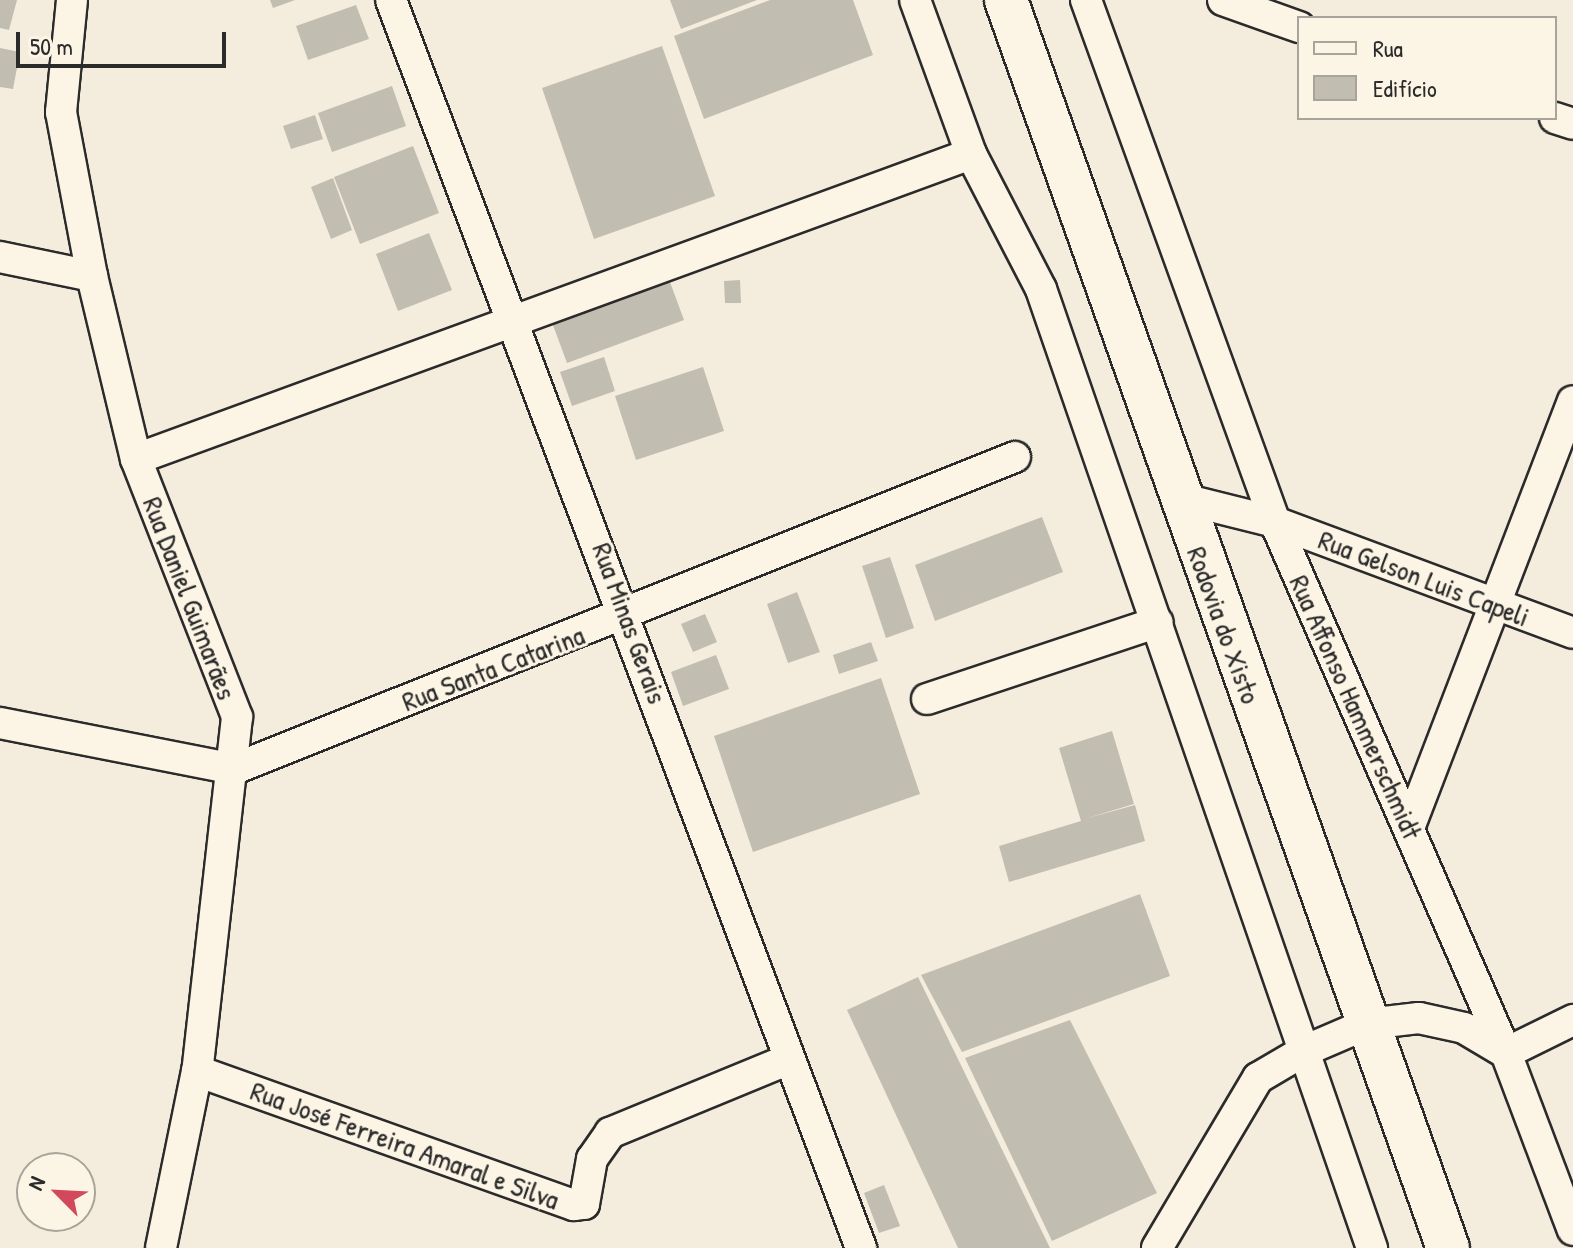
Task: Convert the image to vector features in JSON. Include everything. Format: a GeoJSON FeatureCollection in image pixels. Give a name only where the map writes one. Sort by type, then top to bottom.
{"type":"FeatureCollection","features":[{"type":"Feature","properties":{"kind":"highway","name":"Rodovia do Xisto"},"geometry":{"type":"LineString","coordinates":[[1006,0],[1179,498],[1448,1248]]}},
{"type":"Feature","properties":{"kind":"street","name":"Rua Daniel Guimarães"},"geometry":{"type":"LineString","coordinates":[[72,0],[61,112],[92,276],[136,459],[237,717],[234,769],[197,1071],[161,1248]]}},
{"type":"Feature","properties":{"kind":"street","name":"Rua Minas Gerais"},"geometry":{"type":"LineString","coordinates":[[391,0],[628,616],[787,1060],[861,1248]]}},
{"type":"Feature","properties":{"kind":"street"},"geometry":{"type":"LineString","coordinates":[[915,0],[971,154],[1041,289],[1372,1248]]}},
{"type":"Feature","properties":{"kind":"street","name":"Rua Affonso Hammerschmidt"},"geometry":{"type":"LineString","coordinates":[[1086,0],[1275,522],[1506,1053],[1573,1230]]}},
{"type":"Feature","properties":{"kind":"street"},"geometry":{"type":"LineString","coordinates":[[1223,0],[1297,26]]}},
{"type":"Feature","properties":{"kind":"street"},"geometry":{"type":"LineString","coordinates":[[136,459],[515,317],[971,154]]}},
{"type":"Feature","properties":{"kind":"street"},"geometry":{"type":"LineString","coordinates":[[0,257],[92,276]]}},
{"type":"Feature","properties":{"kind":"street"},"geometry":{"type":"LineString","coordinates":[[1409,828],[1573,401]]}},
{"type":"Feature","properties":{"kind":"street","name":"Rua Santa Catarina"},"geometry":{"type":"LineString","coordinates":[[234,769],[628,616],[1015,457]]}},
{"type":"Feature","properties":{"kind":"street","name":"Rua Gelson Luis Capeli"},"geometry":{"type":"LineString","coordinates":[[1179,498],[1275,522],[1494,607],[1573,633]]}},
{"type":"Feature","properties":{"kind":"street"},"geometry":{"type":"LineString","coordinates":[[927,699],[1158,622]]}},
{"type":"Feature","properties":{"kind":"street"},"geometry":{"type":"LineString","coordinates":[[0,723],[234,769]]}},
{"type":"Feature","properties":{"kind":"street"},"geometry":{"type":"LineString","coordinates":[[1157,1248],[1258,1078],[1304,1051],[1367,1024],[1444,1020],[1506,1053],[1573,1020]]}},
{"type":"Feature","properties":{"kind":"street","name":"Rua José Ferreira Amaral e Silva"},"geometry":{"type":"LineString","coordinates":[[197,1071],[574,1205],[584,1204],[592,1159],[610,1133],[787,1060]]}},
{"type":"Feature","properties":{"kind":"building"},"geometry":{"type":"Polygon","coordinates":[[[0,0],[17,0],[9,30],[0,28],[0,0]]]}},
{"type":"Feature","properties":{"kind":"building"},"geometry":{"type":"Polygon","coordinates":[[[270,0],[295,0],[273,8],[270,0]]]}},
{"type":"Feature","properties":{"kind":"building"},"geometry":{"type":"Polygon","coordinates":[[[670,0],[757,0],[681,29],[670,0]]]}},
{"type":"Feature","properties":{"kind":"building"},"geometry":{"type":"Polygon","coordinates":[[[770,0],[853,0],[873,55],[704,119],[674,36],[770,0]]]}},
{"type":"Feature","properties":{"kind":"building"},"geometry":{"type":"Polygon","coordinates":[[[356,5],[369,39],[308,60],[296,26],[356,5]]]}},
{"type":"Feature","properties":{"kind":"building"},"geometry":{"type":"Polygon","coordinates":[[[662,46],[715,196],[594,239],[542,88],[662,46]]]}},
{"type":"Feature","properties":{"kind":"building"},"geometry":{"type":"Polygon","coordinates":[[[0,48],[20,52],[13,89],[0,87],[0,48]]]}},
{"type":"Feature","properties":{"kind":"building"},"geometry":{"type":"Polygon","coordinates":[[[392,86],[406,126],[332,152],[318,113],[392,86]]]}},
{"type":"Feature","properties":{"kind":"building"},"geometry":{"type":"Polygon","coordinates":[[[315,115],[323,139],[291,149],[283,126],[315,115]]]}},
{"type":"Feature","properties":{"kind":"building"},"geometry":{"type":"Polygon","coordinates":[[[413,146],[439,213],[360,244],[334,177],[413,146]]]}},
{"type":"Feature","properties":{"kind":"building"},"geometry":{"type":"Polygon","coordinates":[[[333,178],[352,230],[331,239],[311,187],[333,178]]]}},
{"type":"Feature","properties":{"kind":"building"},"geometry":{"type":"Polygon","coordinates":[[[429,233],[452,290],[398,311],[376,254],[429,233]]]}},
{"type":"Feature","properties":{"kind":"building"},"geometry":{"type":"Polygon","coordinates":[[[667,274],[684,320],[567,363],[550,317],[667,274]]]}},
{"type":"Feature","properties":{"kind":"building"},"geometry":{"type":"Polygon","coordinates":[[[740,280],[741,303],[725,303],[724,281],[740,280]]]}},
{"type":"Feature","properties":{"kind":"building"},"geometry":{"type":"Polygon","coordinates":[[[604,357],[615,391],[572,406],[560,372],[604,357]]]}},
{"type":"Feature","properties":{"kind":"building"},"geometry":{"type":"Polygon","coordinates":[[[703,367],[724,431],[636,460],[615,396],[703,367]]]}},
{"type":"Feature","properties":{"kind":"building"},"geometry":{"type":"Polygon","coordinates":[[[1042,517],[1063,572],[935,621],[915,565],[1042,517]]]}},
{"type":"Feature","properties":{"kind":"building"},"geometry":{"type":"Polygon","coordinates":[[[890,557],[914,628],[886,638],[862,566],[890,557]]]}},
{"type":"Feature","properties":{"kind":"building"},"geometry":{"type":"Polygon","coordinates":[[[797,592],[820,652],[788,663],[767,604],[797,592]]]}},
{"type":"Feature","properties":{"kind":"building"},"geometry":{"type":"Polygon","coordinates":[[[705,614],[717,642],[693,652],[681,624],[705,614]]]}},
{"type":"Feature","properties":{"kind":"building"},"geometry":{"type":"Polygon","coordinates":[[[871,642],[878,661],[839,674],[833,655],[871,642]]]}},
{"type":"Feature","properties":{"kind":"building"},"geometry":{"type":"Polygon","coordinates":[[[716,655],[729,689],[683,706],[671,672],[716,655]]]}},
{"type":"Feature","properties":{"kind":"building"},"geometry":{"type":"Polygon","coordinates":[[[881,678],[920,794],[753,852],[714,736],[881,678]]]}},
{"type":"Feature","properties":{"kind":"building"},"geometry":{"type":"Polygon","coordinates":[[[1112,731],[1134,804],[1084,819],[1135,805],[1145,841],[1009,882],[999,846],[1081,821],[1059,748],[1112,731]]]}},
{"type":"Feature","properties":{"kind":"building"},"geometry":{"type":"Polygon","coordinates":[[[1140,894],[1170,976],[962,1052],[921,975],[1140,894]]]}},
{"type":"Feature","properties":{"kind":"building"},"geometry":{"type":"Polygon","coordinates":[[[918,977],[1050,1248],[958,1248],[847,1010],[918,977]]]}},
{"type":"Feature","properties":{"kind":"building"},"geometry":{"type":"Polygon","coordinates":[[[1070,1020],[1157,1193],[1052,1241],[965,1058],[1070,1020]]]}},
{"type":"Feature","properties":{"kind":"building"},"geometry":{"type":"Polygon","coordinates":[[[884,1185],[900,1226],[879,1233],[864,1193],[884,1185]]]}}]}
